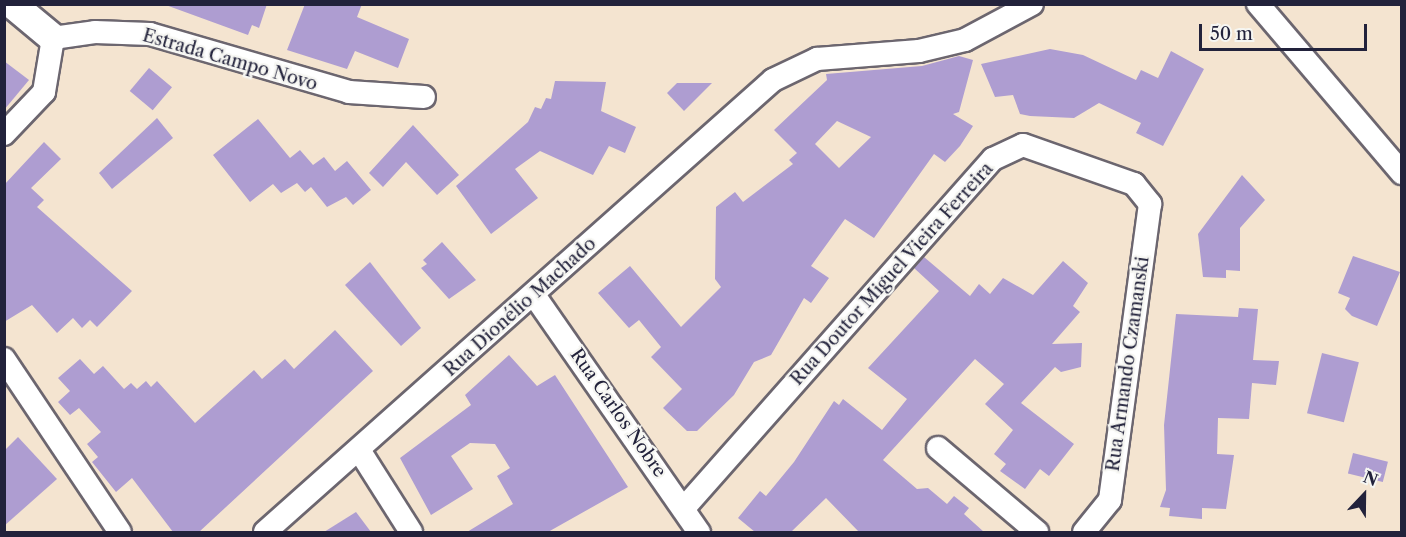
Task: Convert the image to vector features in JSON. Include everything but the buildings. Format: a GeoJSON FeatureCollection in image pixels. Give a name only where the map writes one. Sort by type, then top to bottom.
{"type":"FeatureCollection","features":[{"type":"Feature","properties":{"kind":"street"},"geometry":{"type":"LineString","coordinates":[[4,135],[44,92],[53,38],[12,4]]}},
{"type":"Feature","properties":{"kind":"street","name":"Rua Dionélio Machado"},"geometry":{"type":"LineString","coordinates":[[265,532],[773,80],[816,59],[919,51],[965,40],[1032,4]]}},
{"type":"Feature","properties":{"kind":"street"},"geometry":{"type":"LineString","coordinates":[[1258,4],[1401,173]]}},
{"type":"Feature","properties":{"kind":"street","name":"Estrada Campo Novo"},"geometry":{"type":"LineString","coordinates":[[53,38],[96,32],[150,34],[294,80],[349,92],[424,97]]}},
{"type":"Feature","properties":{"kind":"street","name":"Rua Doutor Miguel Vieira Ferreira"},"geometry":{"type":"LineString","coordinates":[[684,508],[1002,152],[1033,148],[1142,189]]}},
{"type":"Feature","properties":{"kind":"street","name":"Rua Armando Czamanski"},"geometry":{"type":"LineString","coordinates":[[1084,532],[1111,496],[1150,204],[1142,189]]}},
{"type":"Feature","properties":{"kind":"street","name":"Rua Carlos Nobre"},"geometry":{"type":"LineString","coordinates":[[534,295],[699,532]]}},
{"type":"Feature","properties":{"kind":"street"},"geometry":{"type":"LineString","coordinates":[[4,359],[120,532]]}},
{"type":"Feature","properties":{"kind":"street"},"geometry":{"type":"LineString","coordinates":[[938,448],[1038,532]]}},
{"type":"Feature","properties":{"kind":"street"},"geometry":{"type":"LineString","coordinates":[[359,450],[411,532]]}}]}
